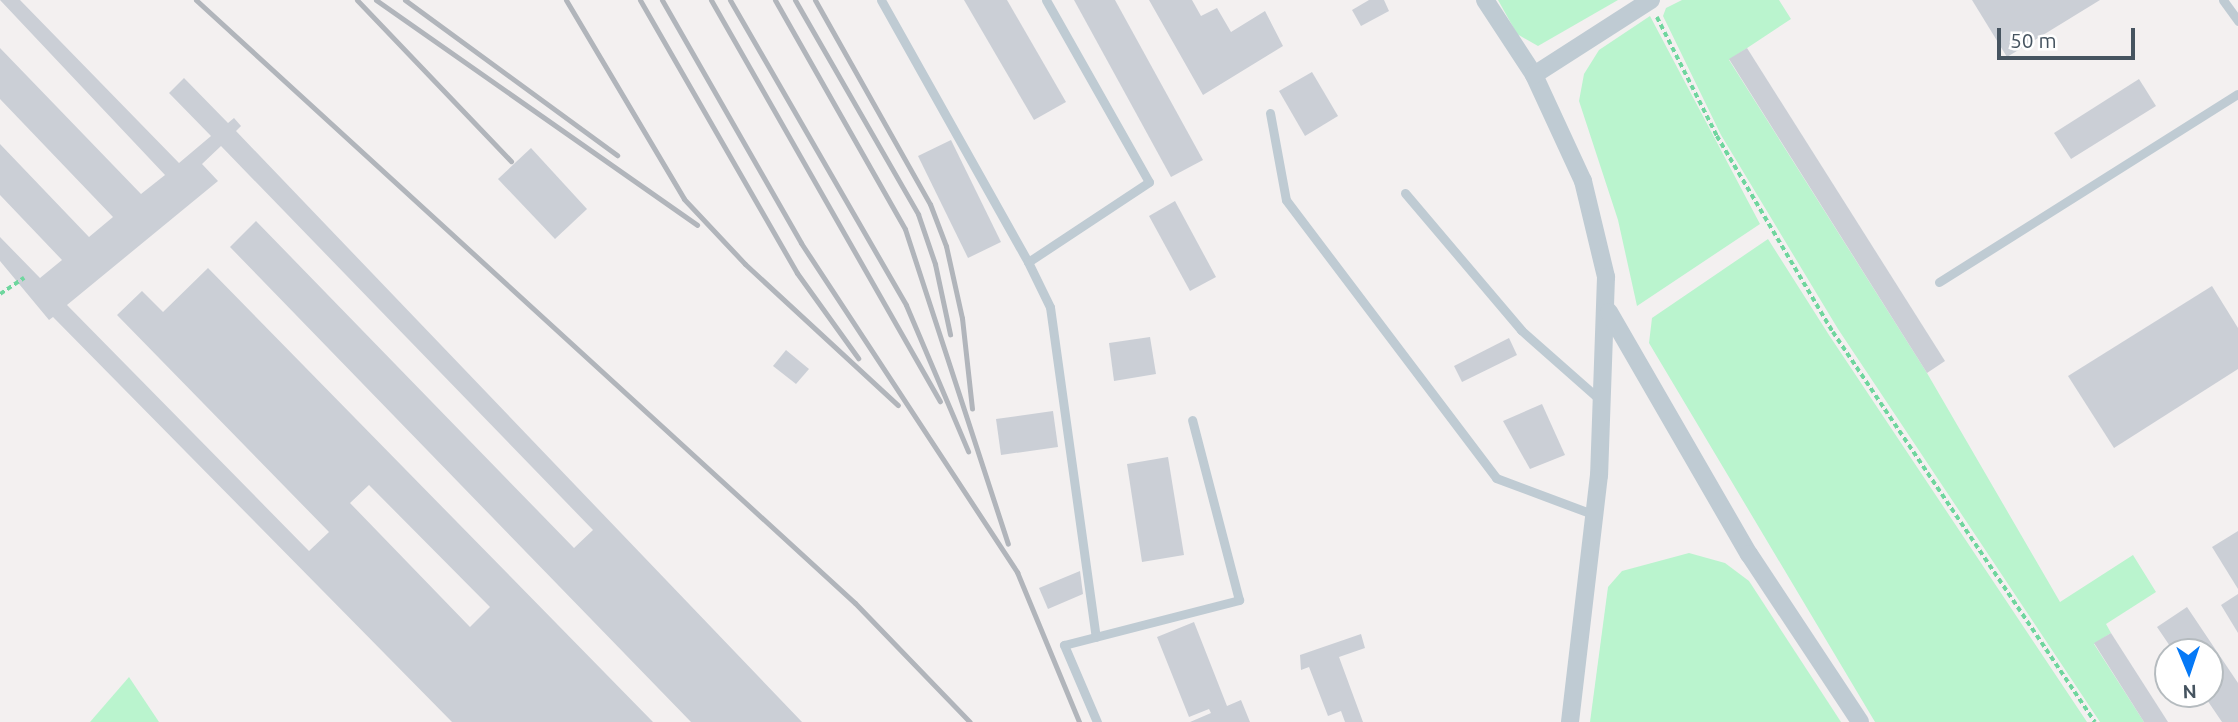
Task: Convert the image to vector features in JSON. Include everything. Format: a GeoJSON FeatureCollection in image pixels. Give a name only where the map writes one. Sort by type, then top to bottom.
{"type":"FeatureCollection","features":[{"type":"Feature","properties":{"kind":"street"},"geometry":{"type":"LineString","coordinates":[[1485,0],[1534,75],[1594,212],[1609,312],[1595,515],[1570,722]]}},
{"type":"Feature","properties":{"kind":"street"},"geometry":{"type":"LineString","coordinates":[[1534,75],[1655,4]]}},
{"type":"Feature","properties":{"kind":"street"},"geometry":{"type":"LineString","coordinates":[[1609,312],[1749,554],[1860,722]]}},
{"type":"Feature","properties":{"kind":"lane"},"geometry":{"type":"LineString","coordinates":[[881,0],[1028,262],[1050,307],[1096,637]]}},
{"type":"Feature","properties":{"kind":"lane"},"geometry":{"type":"LineString","coordinates":[[1028,262],[1149,182],[1046,0]]}},
{"type":"Feature","properties":{"kind":"lane"},"geometry":{"type":"LineString","coordinates":[[2223,0],[2238,21]]}},
{"type":"Feature","properties":{"kind":"lane"},"geometry":{"type":"LineString","coordinates":[[1939,282],[2238,94]]}},
{"type":"Feature","properties":{"kind":"lane"},"geometry":{"type":"LineString","coordinates":[[1270,113],[1286,200],[1496,478],[1595,515]]}},
{"type":"Feature","properties":{"kind":"lane"},"geometry":{"type":"LineString","coordinates":[[1405,193],[1521,330],[1604,404]]}},
{"type":"Feature","properties":{"kind":"lane"},"geometry":{"type":"LineString","coordinates":[[1097,722],[1065,645],[1239,600],[1192,420]]}},
{"type":"Feature","properties":{"kind":"path"},"geometry":{"type":"LineString","coordinates":[[1655,4],[1656,14],[1717,136],[1786,256],[2095,722]]}},
{"type":"Feature","properties":{"kind":"path"},"geometry":{"type":"LineString","coordinates":[[0,294],[24,278]]}},
{"type":"Feature","properties":{"kind":"green space"},"geometry":{"type":"Polygon","coordinates":[[[1498,0],[1618,0],[1538,46],[1517,34],[1498,0]]]}},
{"type":"Feature","properties":{"kind":"green space"},"geometry":{"type":"Polygon","coordinates":[[[1682,0],[1779,0],[1791,19],[1729,60],[1927,373],[2060,602],[2133,555],[2156,592],[2106,624],[2111,633],[2094,644],[2144,722],[2100,722],[1838,329],[1721,135],[1663,16],[1666,8],[1682,0]]]}},
{"type":"Feature","properties":{"kind":"green space"},"geometry":{"type":"Polygon","coordinates":[[[1650,16],[1760,224],[1637,306],[1618,220],[1579,101],[1584,74],[1599,50],[1650,16]]]}},
{"type":"Feature","properties":{"kind":"green space"},"geometry":{"type":"Polygon","coordinates":[[[1768,239],[2087,722],[1875,722],[1649,343],[1652,318],[1768,239]]]}},
{"type":"Feature","properties":{"kind":"green space"},"geometry":{"type":"Polygon","coordinates":[[[1689,553],[1725,563],[1749,581],[1841,722],[1590,722],[1608,587],[1622,571],[1689,553]]]}},
{"type":"Feature","properties":{"kind":"green space"},"geometry":{"type":"Polygon","coordinates":[[[129,677],[159,722],[90,722],[129,677]]]}},
{"type":"Feature","properties":{"kind":"building"},"geometry":{"type":"Polygon","coordinates":[[[0,0],[20,0],[179,163],[211,136],[169,93],[184,78],[228,123],[234,118],[241,126],[236,131],[802,722],[691,722],[230,247],[256,221],[574,548],[593,530],[221,146],[202,164],[218,181],[67,305],[309,551],[329,532],[117,315],[142,291],[163,312],[208,268],[653,722],[452,722],[53,317],[49,320],[0,261],[0,237],[40,278],[62,260],[0,195],[0,144],[89,237],[113,217],[0,99],[0,48],[141,194],[165,175],[0,0]],[[369,485],[350,503],[470,627],[490,607],[369,485]]]}},
{"type":"Feature","properties":{"kind":"building"},"geometry":{"type":"Polygon","coordinates":[[[964,0],[1007,0],[1066,102],[1034,120],[964,0]]]}},
{"type":"Feature","properties":{"kind":"building"},"geometry":{"type":"Polygon","coordinates":[[[1074,0],[1115,0],[1203,160],[1171,177],[1074,0]]]}},
{"type":"Feature","properties":{"kind":"building"},"geometry":{"type":"Polygon","coordinates":[[[1149,0],[1192,0],[1201,16],[1217,8],[1231,32],[1265,11],[1283,46],[1203,95],[1149,0]]]}},
{"type":"Feature","properties":{"kind":"building"},"geometry":{"type":"Polygon","coordinates":[[[1369,0],[1384,0],[1389,11],[1361,26],[1352,10],[1369,0]]]}},
{"type":"Feature","properties":{"kind":"building"},"geometry":{"type":"Polygon","coordinates":[[[1972,0],[2100,0],[2007,57],[1972,0]]]}},
{"type":"Feature","properties":{"kind":"building"},"geometry":{"type":"Polygon","coordinates":[[[1747,48],[1945,361],[1927,373],[1729,59],[1747,48]]]}},
{"type":"Feature","properties":{"kind":"building"},"geometry":{"type":"Polygon","coordinates":[[[1312,72],[1338,116],[1305,136],[1279,91],[1312,72]]]}},
{"type":"Feature","properties":{"kind":"building"},"geometry":{"type":"Polygon","coordinates":[[[2139,79],[2156,106],[2071,159],[2054,133],[2139,79]]]}},
{"type":"Feature","properties":{"kind":"building"},"geometry":{"type":"Polygon","coordinates":[[[951,140],[1001,242],[968,258],[918,156],[951,140]]]}},
{"type":"Feature","properties":{"kind":"building"},"geometry":{"type":"Polygon","coordinates":[[[531,148],[587,209],[555,239],[498,179],[531,148]]]}},
{"type":"Feature","properties":{"kind":"building"},"geometry":{"type":"Polygon","coordinates":[[[1175,201],[1216,277],[1190,291],[1149,216],[1175,201]]]}},
{"type":"Feature","properties":{"kind":"building"},"geometry":{"type":"Polygon","coordinates":[[[2212,286],[2238,328],[2238,369],[2114,448],[2068,376],[2212,286]]]}},
{"type":"Feature","properties":{"kind":"building"},"geometry":{"type":"Polygon","coordinates":[[[1150,337],[1156,374],[1114,381],[1109,343],[1150,337]]]}},
{"type":"Feature","properties":{"kind":"building"},"geometry":{"type":"Polygon","coordinates":[[[1509,338],[1517,355],[1462,382],[1454,366],[1509,338]]]}},
{"type":"Feature","properties":{"kind":"building"},"geometry":{"type":"Polygon","coordinates":[[[786,350],[809,369],[796,384],[773,366],[786,350]]]}},
{"type":"Feature","properties":{"kind":"building"},"geometry":{"type":"Polygon","coordinates":[[[1542,404],[1565,455],[1530,469],[1503,421],[1542,404]]]}},
{"type":"Feature","properties":{"kind":"building"},"geometry":{"type":"Polygon","coordinates":[[[1053,411],[1058,447],[1001,455],[996,419],[1053,411]]]}},
{"type":"Feature","properties":{"kind":"building"},"geometry":{"type":"Polygon","coordinates":[[[1168,457],[1184,555],[1142,562],[1127,464],[1168,457]]]}},
{"type":"Feature","properties":{"kind":"building"},"geometry":{"type":"Polygon","coordinates":[[[2238,531],[2238,589],[2212,547],[2238,531]]]}},
{"type":"Feature","properties":{"kind":"building"},"geometry":{"type":"Polygon","coordinates":[[[1080,571],[1083,594],[1048,609],[1039,588],[1080,571]]]}},
{"type":"Feature","properties":{"kind":"building"},"geometry":{"type":"Polygon","coordinates":[[[2238,594],[2238,633],[2221,605],[2238,594]]]}},
{"type":"Feature","properties":{"kind":"building"},"geometry":{"type":"Polygon","coordinates":[[[2187,607],[2208,638],[2164,638],[2157,627],[2187,607]]]}},
{"type":"Feature","properties":{"kind":"building"},"geometry":{"type":"Polygon","coordinates":[[[1194,622],[1227,706],[1241,700],[1250,722],[1190,722],[1211,713],[1209,709],[1189,717],[1157,637],[1194,622]]]}},
{"type":"Feature","properties":{"kind":"building"},"geometry":{"type":"Polygon","coordinates":[[[2111,633],[2154,700],[2154,708],[2159,708],[2168,722],[2144,722],[2094,643],[2111,633]]]}},
{"type":"Feature","properties":{"kind":"building"},"geometry":{"type":"Polygon","coordinates":[[[1361,634],[1365,648],[1339,657],[1363,722],[1345,722],[1341,711],[1328,716],[1309,667],[1301,670],[1300,655],[1361,634]]]}},
{"type":"Feature","properties":{"kind":"building"},"geometry":{"type":"Polygon","coordinates":[[[2224,662],[2238,683],[2238,722],[2222,722],[2212,708],[2224,708],[2224,662]]]}},
{"type":"Feature","properties":{"kind":"railway"},"geometry":{"type":"LineString","coordinates":[[196,0],[855,603],[970,722]]}},
{"type":"Feature","properties":{"kind":"railway"},"geometry":{"type":"LineString","coordinates":[[357,0],[511,161]]}},
{"type":"Feature","properties":{"kind":"railway"},"geometry":{"type":"LineString","coordinates":[[376,0],[697,225]]}},
{"type":"Feature","properties":{"kind":"railway"},"geometry":{"type":"LineString","coordinates":[[405,0],[617,155]]}},
{"type":"Feature","properties":{"kind":"railway"},"geometry":{"type":"LineString","coordinates":[[566,0],[684,199],[745,264],[898,405]]}},
{"type":"Feature","properties":{"kind":"railway"},"geometry":{"type":"LineString","coordinates":[[640,0],[797,273],[858,358]]}},
{"type":"Feature","properties":{"kind":"railway"},"geometry":{"type":"LineString","coordinates":[[662,0],[801,243],[1017,572],[1079,722]]}},
{"type":"Feature","properties":{"kind":"railway"},"geometry":{"type":"LineString","coordinates":[[711,0],[940,401]]}},
{"type":"Feature","properties":{"kind":"railway"},"geometry":{"type":"LineString","coordinates":[[730,0],[906,305],[968,451]]}},
{"type":"Feature","properties":{"kind":"railway"},"geometry":{"type":"LineString","coordinates":[[775,0],[905,229],[1008,544]]}},
{"type":"Feature","properties":{"kind":"railway"},"geometry":{"type":"LineString","coordinates":[[795,0],[918,214],[935,264],[950,334]]}},
{"type":"Feature","properties":{"kind":"railway"},"geometry":{"type":"LineString","coordinates":[[815,0],[930,204],[946,246],[962,318],[972,408]]}}]}
